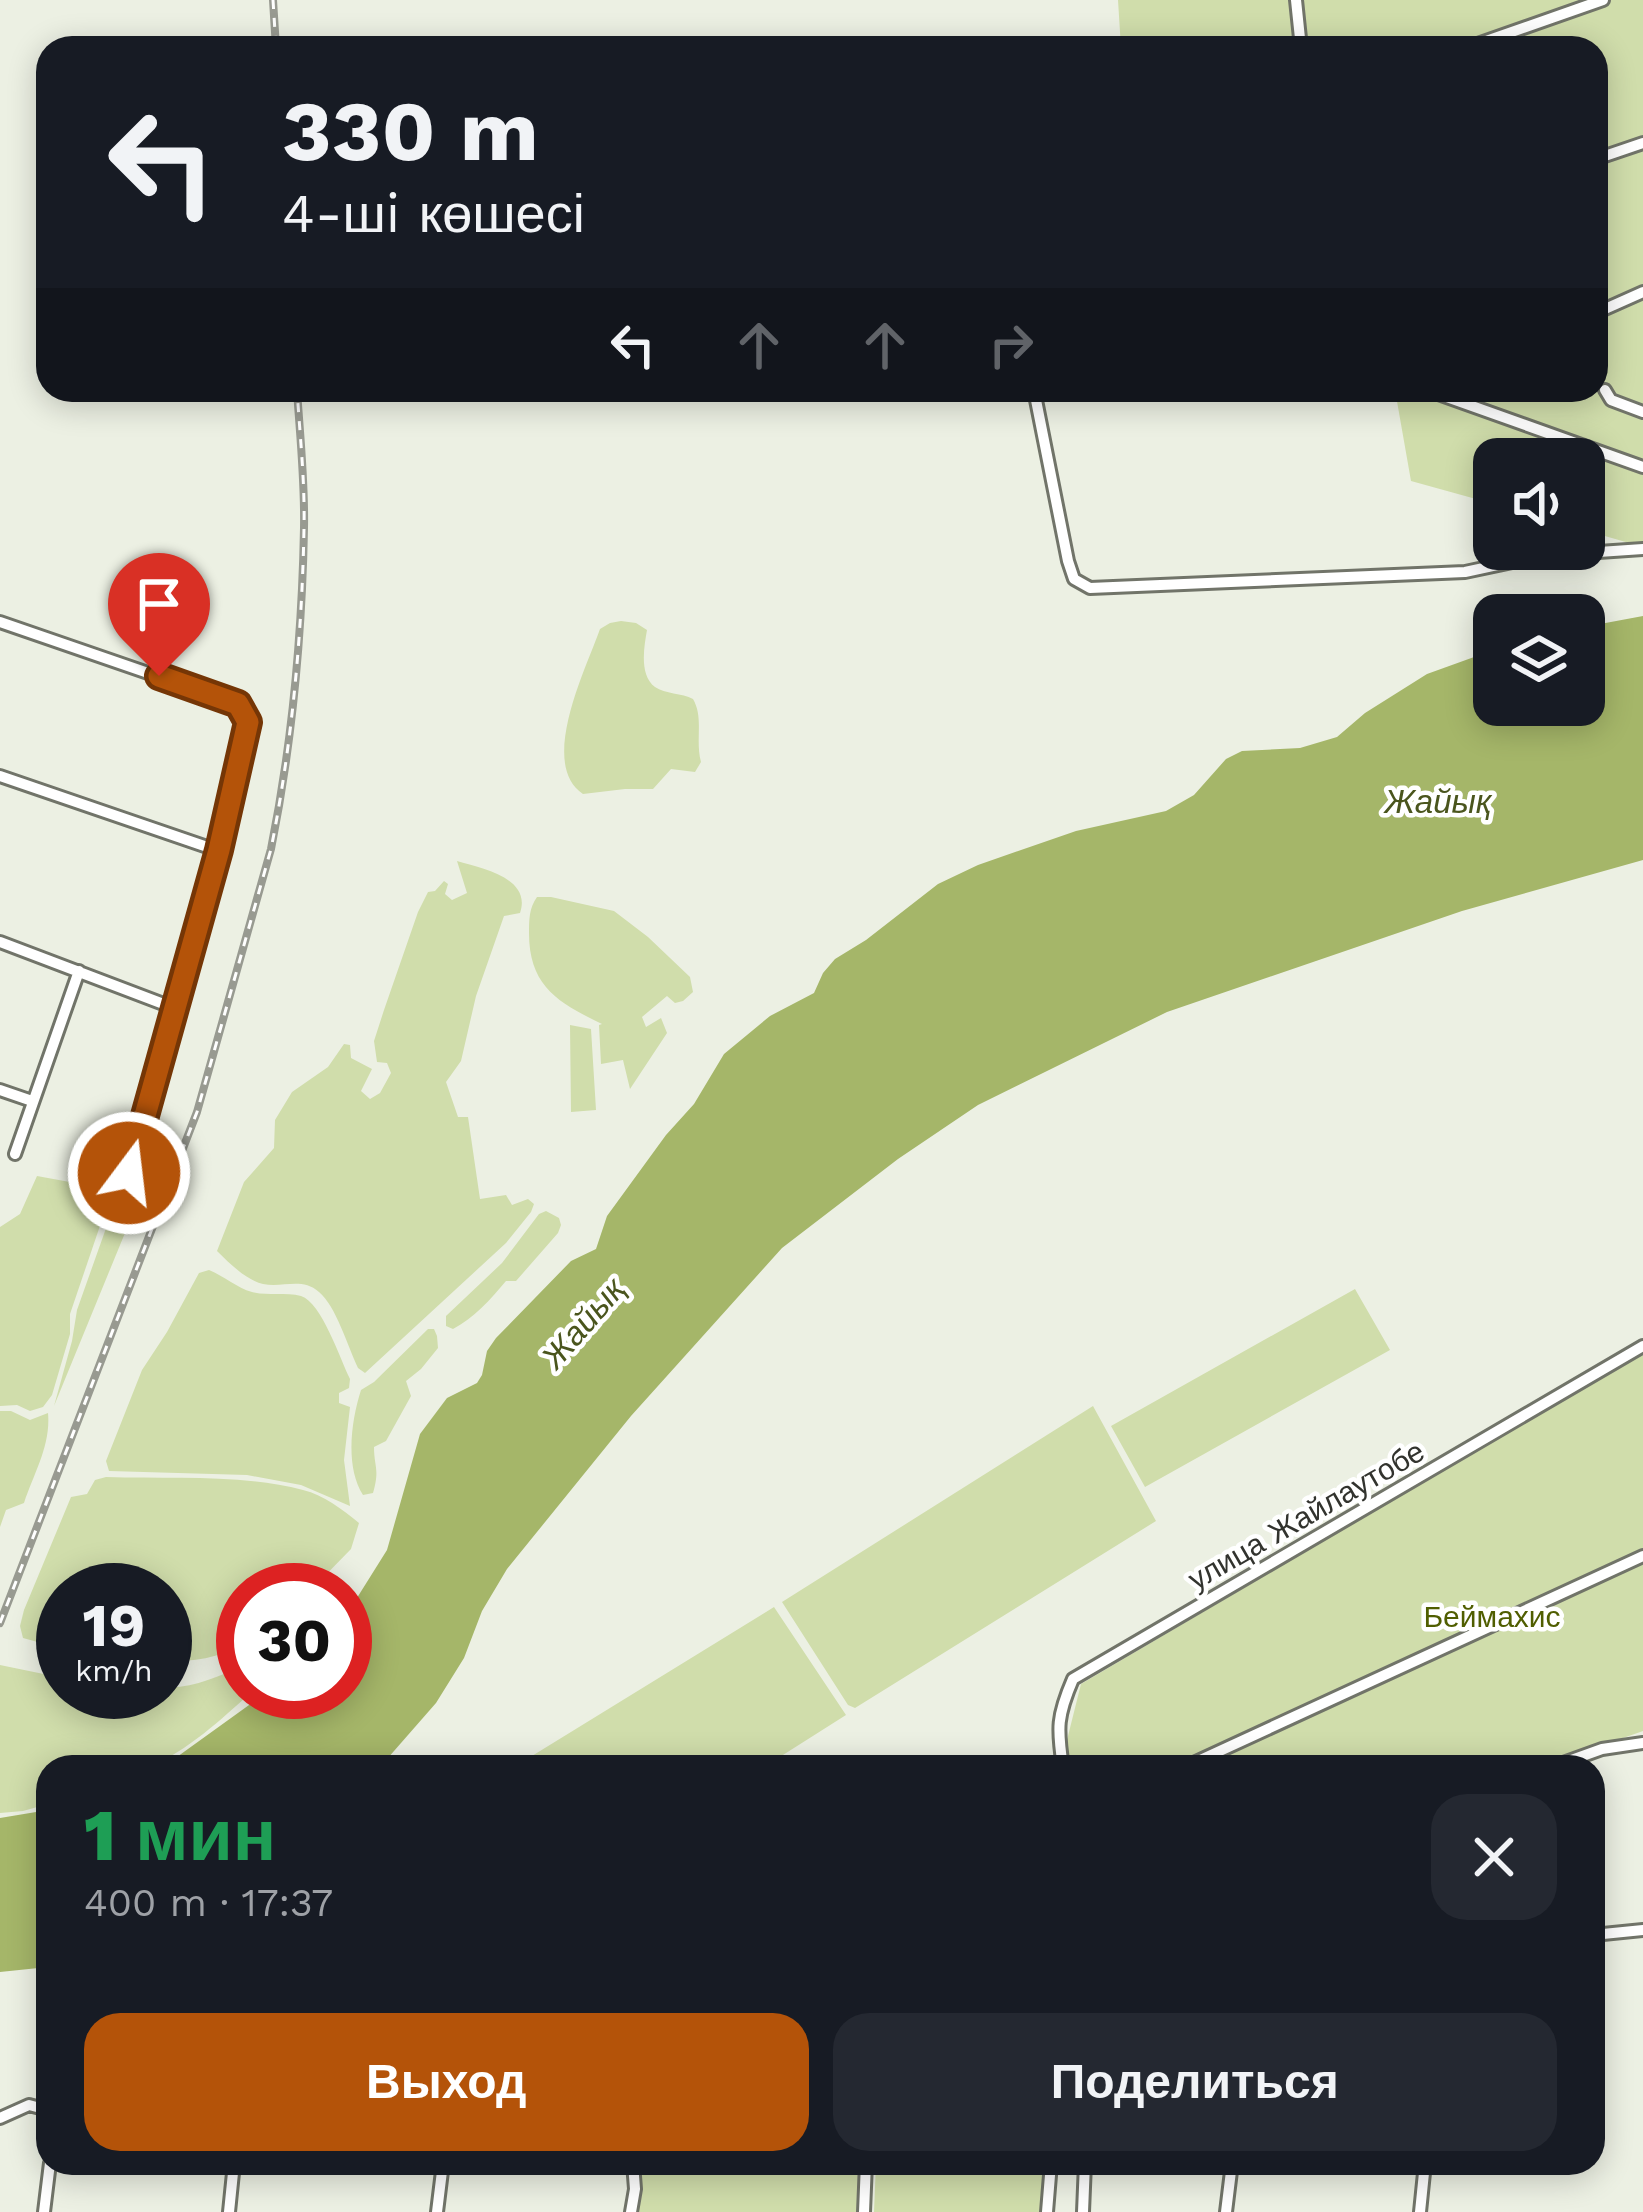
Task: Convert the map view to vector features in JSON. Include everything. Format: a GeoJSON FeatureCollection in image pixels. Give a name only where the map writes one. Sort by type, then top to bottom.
{"type":"FeatureCollection","features":[{"type":"Feature","properties":{"kind":"street"},"geometry":{"type":"LineString","coordinates":[[1296,0],[1299,36]]}},
{"type":"Feature","properties":{"kind":"street"},"geometry":{"type":"LineString","coordinates":[[1500,36],[1603,0]]}},
{"type":"Feature","properties":{"kind":"street"},"geometry":{"type":"LineString","coordinates":[[1608,154],[1643,143]]}},
{"type":"Feature","properties":{"kind":"street"},"geometry":{"type":"LineString","coordinates":[[1608,308],[1643,292]]}},
{"type":"Feature","properties":{"kind":"street"},"geometry":{"type":"LineString","coordinates":[[1608,395],[1643,412]]}},
{"type":"Feature","properties":{"kind":"street"},"geometry":{"type":"LineString","coordinates":[[1036,402],[1068,561],[1074,579],[1090,588],[1465,572],[1540,556],[1643,549]]}},
{"type":"Feature","properties":{"kind":"street"},"geometry":{"type":"LineString","coordinates":[[1461,402],[1643,467]]}},
{"type":"Feature","properties":{"kind":"street"},"geometry":{"type":"LineString","coordinates":[[0,622],[238,704],[248,722],[219,850],[129,1173]]}},
{"type":"Feature","properties":{"kind":"street"},"geometry":{"type":"LineString","coordinates":[[0,776],[219,850]]}},
{"type":"Feature","properties":{"kind":"street"},"geometry":{"type":"LineString","coordinates":[[0,942],[174,1008]]}},
{"type":"Feature","properties":{"kind":"street"},"geometry":{"type":"LineString","coordinates":[[15,1154],[80,971]]}},
{"type":"Feature","properties":{"kind":"street"},"geometry":{"type":"LineString","coordinates":[[0,1090],[32,1101]]}},
{"type":"Feature","properties":{"kind":"street","name":"улица Жайлаутобе"},"geometry":{"type":"LineString","coordinates":[[1061,1755],[1060,1708],[1072,1679],[1643,1346]]}},
{"type":"Feature","properties":{"kind":"street"},"geometry":{"type":"LineString","coordinates":[[1224,1755],[1643,1556]]}},
{"type":"Feature","properties":{"kind":"street"},"geometry":{"type":"LineString","coordinates":[[1585,1755],[1643,1743]]}},
{"type":"Feature","properties":{"kind":"street"},"geometry":{"type":"LineString","coordinates":[[1605,1934],[1643,1930]]}},
{"type":"Feature","properties":{"kind":"street"},"geometry":{"type":"LineString","coordinates":[[0,2118],[29,2105],[36,2107]]}},
{"type":"Feature","properties":{"kind":"street"},"geometry":{"type":"LineString","coordinates":[[44,2212],[49,2175]]}},
{"type":"Feature","properties":{"kind":"street"},"geometry":{"type":"LineString","coordinates":[[229,2212],[233,2175]]}},
{"type":"Feature","properties":{"kind":"street"},"geometry":{"type":"LineString","coordinates":[[437,2212],[442,2175]]}},
{"type":"Feature","properties":{"kind":"street"},"geometry":{"type":"LineString","coordinates":[[631,2212],[634,2175]]}},
{"type":"Feature","properties":{"kind":"street"},"geometry":{"type":"LineString","coordinates":[[864,2212],[866,2175]]}},
{"type":"Feature","properties":{"kind":"street"},"geometry":{"type":"LineString","coordinates":[[1047,2212],[1050,2175]]}},
{"type":"Feature","properties":{"kind":"street"},"geometry":{"type":"LineString","coordinates":[[1083,2212],[1085,2175]]}},
{"type":"Feature","properties":{"kind":"street"},"geometry":{"type":"LineString","coordinates":[[1226,2212],[1231,2175]]}},
{"type":"Feature","properties":{"kind":"street"},"geometry":{"type":"LineString","coordinates":[[1420,2212],[1424,2175]]}},
{"type":"Feature","properties":{"kind":"green space"},"geometry":{"type":"Polygon","coordinates":[[[1118,0],[1643,0],[1643,547],[1605,536],[1605,438],[1473,438],[1473,498],[1411,481],[1397,402],[1608,402],[1608,36],[1120,36],[1118,0]]]}},
{"type":"Feature","properties":{"kind":"green space"},"geometry":{"type":"Polygon","coordinates":[[[621,621],[647,630],[644,660],[650,682],[693,699],[701,762],[695,772],[671,769],[653,789],[583,794],[570,780],[565,761],[569,715],[600,629],[621,621]]]}},
{"type":"Feature","properties":{"kind":"green space"},"geometry":{"type":"Polygon","coordinates":[[[457,861],[502,876],[519,891],[522,901],[520,913],[504,916],[476,996],[461,1061],[446,1082],[458,1117],[468,1117],[480,1199],[506,1195],[512,1205],[528,1199],[534,1204],[506,1243],[365,1373],[358,1368],[336,1317],[319,1292],[306,1285],[257,1282],[217,1251],[244,1182],[274,1148],[275,1120],[292,1092],[328,1067],[344,1044],[350,1045],[351,1058],[372,1069],[361,1091],[370,1099],[380,1093],[391,1073],[387,1063],[377,1062],[374,1041],[384,1010],[428,892],[444,881],[448,884],[445,894],[452,900],[467,893],[457,861]]]}},
{"type":"Feature","properties":{"kind":"green space"},"geometry":{"type":"Polygon","coordinates":[[[537,897],[614,911],[690,977],[693,992],[683,1001],[675,1003],[667,996],[642,1017],[646,1027],[661,1018],[667,1033],[630,1089],[623,1060],[601,1064],[602,1024],[549,991],[534,967],[529,923],[537,897]]]}},
{"type":"Feature","properties":{"kind":"green space"},"geometry":{"type":"Polygon","coordinates":[[[570,1025],[591,1029],[596,1110],[571,1112],[570,1025]]]}},
{"type":"Feature","properties":{"kind":"green space"},"geometry":{"type":"Polygon","coordinates":[[[37,1176],[128,1187],[103,1217],[70,1314],[70,1334],[52,1395],[43,1407],[30,1411],[17,1405],[0,1406],[0,1227],[20,1214],[37,1176]]]}},
{"type":"Feature","properties":{"kind":"green space"},"geometry":{"type":"Polygon","coordinates":[[[125,1208],[134,1211],[54,1406],[77,1310],[110,1217],[125,1208]]]}},
{"type":"Feature","properties":{"kind":"green space"},"geometry":{"type":"Polygon","coordinates":[[[546,1211],[559,1218],[558,1233],[516,1281],[506,1281],[461,1325],[446,1326],[446,1316],[502,1263],[546,1211]]]}},
{"type":"Feature","properties":{"kind":"green space"},"geometry":{"type":"Polygon","coordinates":[[[209,1270],[252,1292],[301,1296],[323,1320],[350,1379],[349,1388],[339,1393],[339,1403],[350,1407],[344,1460],[350,1506],[301,1485],[247,1475],[109,1471],[106,1461],[142,1370],[199,1273],[209,1270]]]}},
{"type":"Feature","properties":{"kind":"green space"},"geometry":{"type":"Polygon","coordinates":[[[1355,1289],[1390,1350],[1145,1487],[1111,1426],[1355,1289]]]}},
{"type":"Feature","properties":{"kind":"green space"},"geometry":{"type":"Polygon","coordinates":[[[428,1329],[434,1329],[438,1348],[406,1381],[411,1396],[386,1441],[374,1447],[375,1485],[373,1493],[363,1495],[354,1471],[352,1444],[361,1390],[428,1329]]]}},
{"type":"Feature","properties":{"kind":"green space","name":"Беймахис"},"geometry":{"type":"Polygon","coordinates":[[[1643,1352],[1643,1731],[1575,1755],[1068,1755],[1066,1744],[1081,1684],[1643,1352]]]}},
{"type":"Feature","properties":{"kind":"green space"},"geometry":{"type":"Polygon","coordinates":[[[1093,1406],[1156,1521],[855,1708],[848,1705],[782,1602],[1093,1406]]]}},
{"type":"Feature","properties":{"kind":"green space"},"geometry":{"type":"Polygon","coordinates":[[[0,1411],[30,1420],[48,1413],[48,1425],[24,1503],[6,1510],[0,1527],[0,1411]]]}},
{"type":"Feature","properties":{"kind":"green space"},"geometry":{"type":"Polygon","coordinates":[[[231,1479],[279,1485],[318,1495],[359,1523],[351,1549],[337,1563],[216,1563],[216,1655],[192,1660],[192,1563],[44,1563],[71,1497],[87,1494],[95,1480],[231,1479]]]}},
{"type":"Feature","properties":{"kind":"green space"},"geometry":{"type":"Polygon","coordinates":[[[36,1581],[36,1642],[23,1638],[24,1610],[36,1581]]]}},
{"type":"Feature","properties":{"kind":"green space"},"geometry":{"type":"Polygon","coordinates":[[[774,1607],[846,1715],[783,1755],[534,1755],[774,1607]]]}},
{"type":"Feature","properties":{"kind":"green space"},"geometry":{"type":"Polygon","coordinates":[[[0,1665],[36,1672],[36,1719],[192,1719],[192,1684],[216,1678],[216,1719],[221,1719],[204,1734],[172,1755],[36,1755],[36,1807],[0,1813],[0,1665]]]}},
{"type":"Feature","properties":{"kind":"green space"},"geometry":{"type":"Polygon","coordinates":[[[637,2175],[861,2175],[859,2212],[635,2212],[637,2175]]]}},
{"type":"Feature","properties":{"kind":"green space"},"geometry":{"type":"Polygon","coordinates":[[[876,2175],[1043,2175],[1041,2212],[874,2212],[876,2175]]]}},
{"type":"Feature","properties":{"kind":"water","name":"Жайық"},"geometry":{"type":"Polygon","coordinates":[[[1643,616],[1643,860],[1462,911],[1167,1012],[978,1105],[782,1248],[631,1416],[507,1569],[482,1611],[464,1658],[436,1703],[390,1755],[180,1755],[230,1719],[372,1719],[372,1574],[387,1550],[420,1434],[447,1398],[477,1383],[496,1338],[571,1261],[596,1249],[607,1216],[694,1104],[724,1054],[770,1016],[814,993],[835,959],[938,884],[1076,831],[1166,811],[1194,795],[1226,759],[1242,751],[1300,748],[1337,737],[1365,713],[1427,674],[1473,657],[1473,726],[1605,726],[1605,623],[1643,616]]]}},
{"type":"Feature","properties":{"kind":"water"},"geometry":{"type":"Polygon","coordinates":[[[36,1812],[36,1968],[0,1972],[0,1818],[36,1812]]]}},
{"type":"Feature","properties":{"kind":"railway"},"geometry":{"type":"LineString","coordinates":[[273,0],[275,36]]}},
{"type":"Feature","properties":{"kind":"railway"},"geometry":{"type":"LineString","coordinates":[[0,1623],[197,1112],[271,849],[290,730],[301,609],[304,511],[298,402]]}},
{"type":"Feature","properties":{"kind":"route"},"geometry":{"type":"LineString","coordinates":[[129,1173],[219,850],[248,722],[238,704],[159,676]]}}]}
